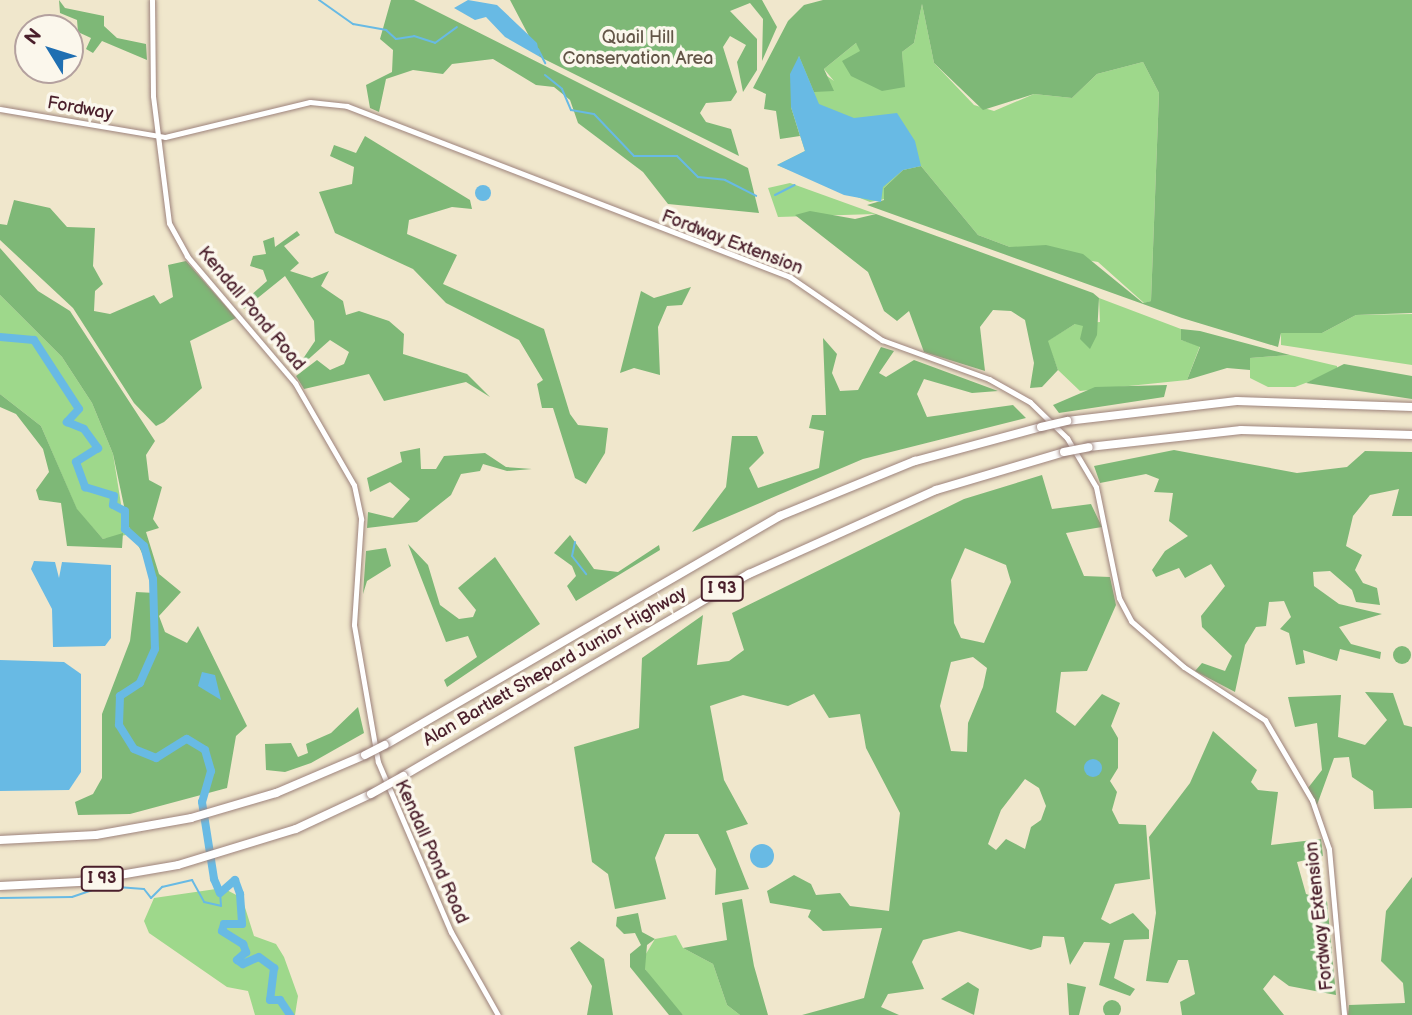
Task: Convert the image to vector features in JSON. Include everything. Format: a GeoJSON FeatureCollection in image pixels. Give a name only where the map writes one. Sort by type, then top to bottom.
{"type":"FeatureCollection","features":[{"type":"Feature","properties":{"kind":"highway","name":"Alan Bartlett Shepard Junior Highway"},"geometry":{"type":"LineString","coordinates":[[0,840],[104,834],[196,817],[365,755],[780,516],[915,461],[1067,421],[1237,401],[1412,407]]}},
{"type":"Feature","properties":{"kind":"highway","name":"Alan Bartlett Shepard Junior Highway"},"geometry":{"type":"LineString","coordinates":[[0,886],[89,881],[202,859],[371,794],[651,626],[771,563],[936,490],[1089,447],[1241,430],[1412,435]]}},
{"type":"Feature","properties":{"kind":"street","name":"Kendall Pond Road"},"geometry":{"type":"LineString","coordinates":[[152,0],[156,136],[162,196],[176,240],[295,383],[354,485],[361,519],[354,625],[378,762],[451,932],[498,1015]]}},
{"type":"Feature","properties":{"kind":"street","name":"Fordway Extension"},"geometry":{"type":"LineString","coordinates":[[156,136],[310,102],[347,106],[790,277],[882,340],[989,379],[1030,402],[1067,438],[1096,487],[1119,598],[1131,621],[1184,667],[1265,720],[1315,807],[1332,869],[1344,1015]]}},
{"type":"Feature","properties":{"kind":"street","name":"Fordway"},"geometry":{"type":"LineString","coordinates":[[0,109],[156,136]]}},
{"type":"Feature","properties":{"kind":"green space"},"geometry":{"type":"Polygon","coordinates":[[[59,0],[65,8],[104,16],[104,26],[117,38],[146,44],[147,60],[102,41],[93,53],[86,49],[91,38],[84,35],[84,14],[60,13],[59,0]]]}},
{"type":"Feature","properties":{"kind":"green space"},"geometry":{"type":"Polygon","coordinates":[[[391,0],[414,0],[748,168],[759,213],[668,204],[643,172],[578,123],[570,100],[554,87],[536,85],[493,59],[452,64],[443,74],[413,70],[386,79],[379,112],[370,108],[366,85],[392,72],[393,50],[380,39],[391,0]]]}},
{"type":"Feature","properties":{"kind":"green space","name":"Quail Hill Conservation Area"},"geometry":{"type":"Polygon","coordinates":[[[510,0],[762,0],[777,27],[762,61],[763,19],[750,3],[730,11],[757,39],[757,70],[743,92],[737,62],[746,45],[730,36],[723,47],[737,92],[731,101],[706,103],[700,113],[706,122],[731,129],[739,156],[540,57],[510,0]]]}},
{"type":"Feature","properties":{"kind":"green space"},"geometry":{"type":"Polygon","coordinates":[[[823,0],[1412,0],[1412,313],[1356,315],[1322,333],[1281,333],[1278,347],[1182,318],[867,205],[884,200],[884,188],[903,170],[921,166],[978,235],[1010,247],[1046,245],[1083,254],[1143,303],[1151,301],[1159,93],[1143,62],[1097,74],[1072,98],[1034,94],[983,110],[934,63],[922,4],[914,43],[902,52],[905,87],[882,91],[851,76],[842,61],[860,51],[856,43],[824,69],[834,91],[814,92],[799,56],[791,107],[800,136],[780,139],[776,111],[764,109],[766,94],[753,88],[788,21],[804,5],[823,0]]]}},
{"type":"Feature","properties":{"kind":"green space"},"geometry":{"type":"Polygon","coordinates":[[[922,4],[934,63],[974,105],[994,111],[1034,94],[1072,98],[1097,74],[1143,62],[1159,93],[1151,301],[1144,303],[1098,262],[1010,247],[978,235],[921,166],[903,170],[884,188],[885,199],[870,202],[777,165],[805,151],[791,107],[799,56],[834,81],[824,69],[856,43],[904,87],[902,52],[914,43],[922,4]]]}},
{"type":"Feature","properties":{"kind":"green space"},"geometry":{"type":"Polygon","coordinates":[[[365,136],[470,200],[472,209],[452,207],[409,220],[407,234],[457,255],[443,284],[544,329],[570,414],[578,425],[608,428],[605,453],[586,484],[575,478],[553,408],[542,408],[537,384],[543,380],[519,340],[446,303],[413,269],[335,233],[319,192],[352,184],[354,167],[330,156],[334,145],[356,153],[365,136]]]}},
{"type":"Feature","properties":{"kind":"green space"},"geometry":{"type":"Polygon","coordinates":[[[790,183],[876,214],[778,217],[768,188],[790,183]]]}},
{"type":"Feature","properties":{"kind":"green space"},"geometry":{"type":"Polygon","coordinates":[[[14,200],[50,208],[67,227],[95,228],[93,266],[103,284],[95,291],[94,311],[110,314],[154,295],[160,304],[173,297],[168,265],[186,261],[236,318],[190,341],[202,388],[164,422],[156,426],[134,403],[73,308],[0,240],[0,224],[7,225],[14,200]]]}},
{"type":"Feature","properties":{"kind":"green space"},"geometry":{"type":"Polygon","coordinates":[[[810,211],[855,219],[876,214],[1093,293],[1099,298],[1097,335],[1090,349],[1080,339],[1083,326],[1075,324],[1048,341],[1058,370],[1042,387],[1030,388],[1034,363],[1025,320],[1011,311],[993,310],[980,327],[985,371],[924,352],[909,311],[897,321],[884,311],[868,272],[795,215],[810,211]]]}},
{"type":"Feature","properties":{"kind":"green space"},"geometry":{"type":"Polygon","coordinates":[[[297,231],[300,235],[284,246],[299,263],[290,271],[312,278],[329,271],[321,286],[343,301],[346,315],[359,311],[389,321],[404,334],[403,354],[467,374],[490,397],[466,382],[384,401],[369,374],[304,389],[296,376],[317,360],[330,370],[344,364],[349,352],[330,340],[294,372],[315,341],[314,321],[285,276],[244,309],[240,305],[267,281],[263,270],[250,266],[253,256],[266,254],[263,241],[274,237],[275,247],[297,231]]]}},
{"type":"Feature","properties":{"kind":"green space"},"geometry":{"type":"Polygon","coordinates":[[[0,248],[38,291],[70,311],[155,441],[146,455],[149,480],[162,487],[153,519],[159,528],[146,532],[159,574],[181,592],[159,616],[165,632],[187,643],[198,626],[247,726],[236,736],[227,788],[130,814],[78,815],[75,802],[93,794],[102,778],[102,714],[130,641],[136,592],[155,593],[155,579],[128,525],[113,454],[92,403],[62,357],[0,295],[0,248]]]}},
{"type":"Feature","properties":{"kind":"green space"},"geometry":{"type":"Polygon","coordinates":[[[691,287],[682,305],[667,306],[658,327],[660,375],[634,368],[620,373],[641,291],[654,298],[691,287]]]}},
{"type":"Feature","properties":{"kind":"green space"},"geometry":{"type":"Polygon","coordinates":[[[0,295],[62,357],[92,403],[113,454],[126,535],[103,539],[77,510],[41,426],[0,394],[0,295]]]}},
{"type":"Feature","properties":{"kind":"green space"},"geometry":{"type":"Polygon","coordinates":[[[1099,298],[1181,329],[1181,340],[1200,346],[1187,380],[1080,391],[1058,370],[1047,341],[1075,324],[1100,322],[1099,298]]]}},
{"type":"Feature","properties":{"kind":"green space"},"geometry":{"type":"Polygon","coordinates":[[[1412,314],[1412,365],[1281,345],[1281,333],[1322,333],[1356,315],[1412,314]]]}},
{"type":"Feature","properties":{"kind":"green space"},"geometry":{"type":"Polygon","coordinates":[[[1181,329],[1200,331],[1290,355],[1250,358],[1250,370],[1227,368],[1187,380],[1200,347],[1181,340],[1181,329]]]}},
{"type":"Feature","properties":{"kind":"green space"},"geometry":{"type":"Polygon","coordinates":[[[823,338],[837,354],[832,373],[840,391],[858,390],[881,347],[894,351],[879,373],[886,377],[914,360],[998,391],[972,393],[924,379],[917,394],[927,417],[1013,405],[1026,418],[863,459],[692,532],[726,487],[732,436],[757,436],[764,453],[749,468],[758,488],[819,468],[824,431],[809,428],[812,415],[826,415],[823,338]]]}},
{"type":"Feature","properties":{"kind":"green space"},"geometry":{"type":"Polygon","coordinates":[[[1290,355],[1337,366],[1337,371],[1295,387],[1268,387],[1250,378],[1250,358],[1290,355]]]}},
{"type":"Feature","properties":{"kind":"green space"},"geometry":{"type":"Polygon","coordinates":[[[1344,364],[1412,376],[1412,399],[1306,383],[1344,364]]]}},
{"type":"Feature","properties":{"kind":"green space"},"geometry":{"type":"Polygon","coordinates":[[[1167,385],[1164,397],[1059,413],[1053,405],[1095,387],[1167,385]]]}},
{"type":"Feature","properties":{"kind":"green space"},"geometry":{"type":"Polygon","coordinates":[[[0,394],[41,426],[77,509],[103,539],[123,533],[122,548],[67,546],[61,503],[39,500],[36,490],[49,472],[43,449],[16,414],[0,407],[0,394]]]}},
{"type":"Feature","properties":{"kind":"green space"},"geometry":{"type":"Polygon","coordinates":[[[420,448],[421,469],[436,469],[444,456],[485,453],[506,467],[532,469],[507,471],[483,464],[480,471],[461,474],[451,495],[417,522],[367,528],[368,512],[393,518],[410,499],[390,482],[370,492],[367,478],[402,462],[400,452],[420,448]]]}},
{"type":"Feature","properties":{"kind":"green space"},"geometry":{"type":"Polygon","coordinates":[[[1174,450],[1297,473],[1347,467],[1365,451],[1412,452],[1412,516],[1392,516],[1399,489],[1370,495],[1353,516],[1346,546],[1362,555],[1355,570],[1363,583],[1377,588],[1380,605],[1356,602],[1352,590],[1330,571],[1313,572],[1314,586],[1339,604],[1382,614],[1339,627],[1351,644],[1381,652],[1380,659],[1340,649],[1337,661],[1303,650],[1305,663],[1296,665],[1289,633],[1280,629],[1291,617],[1284,601],[1269,602],[1266,626],[1256,627],[1245,645],[1235,692],[1195,671],[1202,663],[1225,671],[1232,656],[1202,627],[1201,616],[1225,586],[1211,564],[1185,578],[1179,568],[1156,577],[1152,570],[1165,551],[1188,536],[1169,521],[1173,493],[1154,492],[1159,479],[1146,474],[1100,483],[1094,466],[1174,450]]]}},
{"type":"Feature","properties":{"kind":"green space"},"geometry":{"type":"Polygon","coordinates":[[[1042,475],[1052,509],[1091,504],[1102,527],[1066,533],[1084,576],[1110,577],[1116,605],[1087,671],[1061,672],[1056,712],[1075,726],[1102,694],[1120,703],[1111,726],[1118,738],[1118,768],[1110,781],[1117,792],[1112,810],[1119,824],[1146,825],[1150,879],[1115,884],[1101,919],[1110,924],[1133,913],[1149,930],[1149,939],[1124,940],[1114,978],[1135,989],[1130,996],[1099,985],[1110,943],[1084,942],[1070,965],[1064,937],[1043,936],[1041,947],[1031,950],[959,931],[923,940],[912,962],[924,989],[888,994],[881,1007],[899,1015],[802,1015],[864,998],[882,928],[823,931],[808,917],[811,910],[770,903],[767,891],[794,875],[811,884],[816,895],[840,893],[850,906],[889,911],[900,813],[866,748],[860,714],[829,718],[814,694],[788,706],[743,695],[710,706],[724,780],[748,824],[726,831],[749,889],[715,895],[716,869],[698,834],[665,834],[655,858],[666,899],[615,909],[608,874],[592,862],[574,747],[639,728],[642,658],[703,615],[697,665],[729,661],[744,650],[732,613],[964,499],[1042,475]],[[965,548],[951,580],[954,623],[961,638],[984,643],[1011,582],[1006,565],[965,548]],[[973,657],[951,662],[940,706],[951,751],[967,752],[968,723],[983,687],[987,668],[973,657]],[[1025,779],[1001,810],[988,844],[996,850],[1006,839],[1025,849],[1031,827],[1041,820],[1046,806],[1039,788],[1025,779]]]}},
{"type":"Feature","properties":{"kind":"green space"},"geometry":{"type":"Polygon","coordinates":[[[570,535],[594,569],[618,572],[659,545],[660,550],[576,601],[567,586],[576,576],[572,566],[554,553],[570,535]]]}},
{"type":"Feature","properties":{"kind":"green space"},"geometry":{"type":"Polygon","coordinates":[[[408,544],[428,565],[440,605],[459,619],[473,617],[476,610],[458,588],[495,557],[540,624],[447,687],[444,680],[477,657],[468,636],[446,642],[408,544]]]}},
{"type":"Feature","properties":{"kind":"green space"},"geometry":{"type":"Polygon","coordinates":[[[386,548],[391,566],[367,581],[363,594],[366,551],[386,548]]]}},
{"type":"Feature","properties":{"kind":"green space"},"geometry":{"type":"Polygon","coordinates":[[[1398,646],[1406,646],[1411,655],[1409,662],[1398,664],[1393,659],[1393,651],[1398,646]]]}},
{"type":"Feature","properties":{"kind":"green space"},"geometry":{"type":"Polygon","coordinates":[[[1365,692],[1393,693],[1404,725],[1412,727],[1412,808],[1374,809],[1373,791],[1352,777],[1349,757],[1334,758],[1317,805],[1308,788],[1322,770],[1317,723],[1295,727],[1288,697],[1341,695],[1338,737],[1365,745],[1387,720],[1365,692]]]}},
{"type":"Feature","properties":{"kind":"green space"},"geometry":{"type":"Polygon","coordinates":[[[358,707],[364,733],[311,763],[285,772],[266,770],[265,744],[291,743],[298,757],[308,753],[306,744],[331,733],[358,707]]]}},
{"type":"Feature","properties":{"kind":"green space"},"geometry":{"type":"Polygon","coordinates":[[[1213,731],[1257,770],[1251,782],[1258,790],[1278,792],[1271,845],[1321,839],[1323,856],[1297,862],[1306,894],[1327,901],[1336,995],[1289,986],[1274,975],[1263,989],[1284,1015],[1182,1015],[1180,1002],[1195,994],[1188,960],[1178,960],[1168,983],[1146,981],[1156,913],[1149,837],[1190,783],[1213,731]]]}},
{"type":"Feature","properties":{"kind":"green space"},"geometry":{"type":"Polygon","coordinates":[[[1412,877],[1412,1015],[1348,1015],[1349,1005],[1405,1003],[1403,983],[1381,961],[1386,911],[1412,877]]]}},
{"type":"Feature","properties":{"kind":"green space"},"geometry":{"type":"Polygon","coordinates":[[[223,888],[242,898],[254,936],[276,944],[284,957],[298,996],[295,1015],[255,1015],[248,991],[227,987],[149,933],[144,921],[154,898],[223,888]]]}},
{"type":"Feature","properties":{"kind":"green space"},"geometry":{"type":"Polygon","coordinates":[[[742,899],[754,966],[768,1015],[740,1015],[727,1005],[713,964],[683,948],[727,940],[722,903],[742,899]]]}},
{"type":"Feature","properties":{"kind":"green space"},"geometry":{"type":"Polygon","coordinates":[[[638,913],[642,932],[655,939],[647,945],[645,969],[683,1015],[669,1015],[630,967],[630,954],[641,945],[635,933],[624,934],[616,926],[617,917],[638,913]]]}},
{"type":"Feature","properties":{"kind":"green space"},"geometry":{"type":"Polygon","coordinates":[[[676,935],[683,948],[713,964],[727,1005],[740,1015],[683,1015],[666,1000],[645,969],[644,957],[655,939],[676,935]]]}},
{"type":"Feature","properties":{"kind":"green space"},"geometry":{"type":"Polygon","coordinates":[[[579,941],[604,959],[613,1015],[587,1015],[592,986],[570,948],[579,941]]]}},
{"type":"Feature","properties":{"kind":"green space"},"geometry":{"type":"Polygon","coordinates":[[[968,982],[979,989],[974,1015],[941,999],[968,982]]]}},
{"type":"Feature","properties":{"kind":"green space"},"geometry":{"type":"Polygon","coordinates":[[[1067,983],[1086,987],[1079,1015],[1069,1015],[1067,983]]]}},
{"type":"Feature","properties":{"kind":"green space"},"geometry":{"type":"Polygon","coordinates":[[[1112,1000],[1118,1003],[1121,1009],[1118,1015],[1112,1018],[1106,1015],[1103,1009],[1106,1003],[1112,1000]]]}},
{"type":"Feature","properties":{"kind":"water"},"geometry":{"type":"Polygon","coordinates":[[[468,0],[497,5],[537,43],[540,57],[505,37],[486,17],[475,20],[454,8],[468,0]]]}},
{"type":"Feature","properties":{"kind":"water"},"geometry":{"type":"Polygon","coordinates":[[[799,56],[819,104],[854,118],[897,113],[915,141],[921,166],[903,170],[883,187],[881,202],[844,195],[777,165],[805,151],[791,107],[790,74],[799,56]]]}},
{"type":"Feature","properties":{"kind":"water"},"geometry":{"type":"Polygon","coordinates":[[[480,185],[486,185],[491,193],[489,199],[480,201],[475,196],[475,190],[480,185]]]}},
{"type":"Feature","properties":{"kind":"water"},"geometry":{"type":"Polygon","coordinates":[[[34,561],[55,562],[59,578],[62,562],[111,565],[111,638],[105,646],[53,647],[52,609],[31,569],[34,561]]]}},
{"type":"Feature","properties":{"kind":"water"},"geometry":{"type":"Polygon","coordinates":[[[0,660],[64,662],[81,674],[81,772],[69,790],[0,791],[0,660]]]}},
{"type":"Feature","properties":{"kind":"water"},"geometry":{"type":"Polygon","coordinates":[[[202,672],[215,675],[221,700],[198,686],[202,672]]]}},
{"type":"Feature","properties":{"kind":"water"},"geometry":{"type":"Polygon","coordinates":[[[1093,759],[1099,762],[1102,768],[1099,774],[1093,777],[1087,774],[1084,768],[1087,762],[1093,759]]]}},
{"type":"Feature","properties":{"kind":"water"},"geometry":{"type":"Polygon","coordinates":[[[762,844],[771,847],[774,856],[771,865],[762,868],[753,865],[750,856],[753,847],[762,844]]]}},
{"type":"Feature","properties":{"kind":"waterway"},"geometry":{"type":"LineString","coordinates":[[319,0],[353,24],[386,30],[396,39],[414,36],[435,43],[457,27]]}},
{"type":"Feature","properties":{"kind":"waterway"},"geometry":{"type":"LineString","coordinates":[[538,49],[545,63]]}},
{"type":"Feature","properties":{"kind":"waterway"},"geometry":{"type":"LineString","coordinates":[[545,75],[562,89],[571,110],[594,114],[634,156],[677,156],[698,177],[725,180],[756,196]]}},
{"type":"Feature","properties":{"kind":"waterway"},"geometry":{"type":"LineString","coordinates":[[775,195],[795,185]]}},
{"type":"Feature","properties":{"kind":"waterway"},"geometry":{"type":"LineString","coordinates":[[0,337],[34,340],[79,409],[67,422],[84,429],[98,448],[76,462],[85,487],[114,496],[113,505],[125,511],[125,529],[144,546],[153,579],[155,649],[140,683],[120,696],[119,725],[134,749],[156,758],[187,739],[205,750],[211,771],[202,802],[214,879],[220,893],[235,880],[240,894],[242,924],[224,924],[222,931],[243,944],[246,952],[237,960],[243,964],[259,957],[274,968],[270,1000],[280,1000],[290,1015]]}},
{"type":"Feature","properties":{"kind":"waterway"},"geometry":{"type":"LineString","coordinates":[[575,542],[572,556],[586,574]]}},
{"type":"Feature","properties":{"kind":"waterway"},"geometry":{"type":"LineString","coordinates":[[0,898],[72,897],[104,886],[144,889],[151,898],[162,887],[192,880],[204,902],[221,906],[220,893]]}}]}
